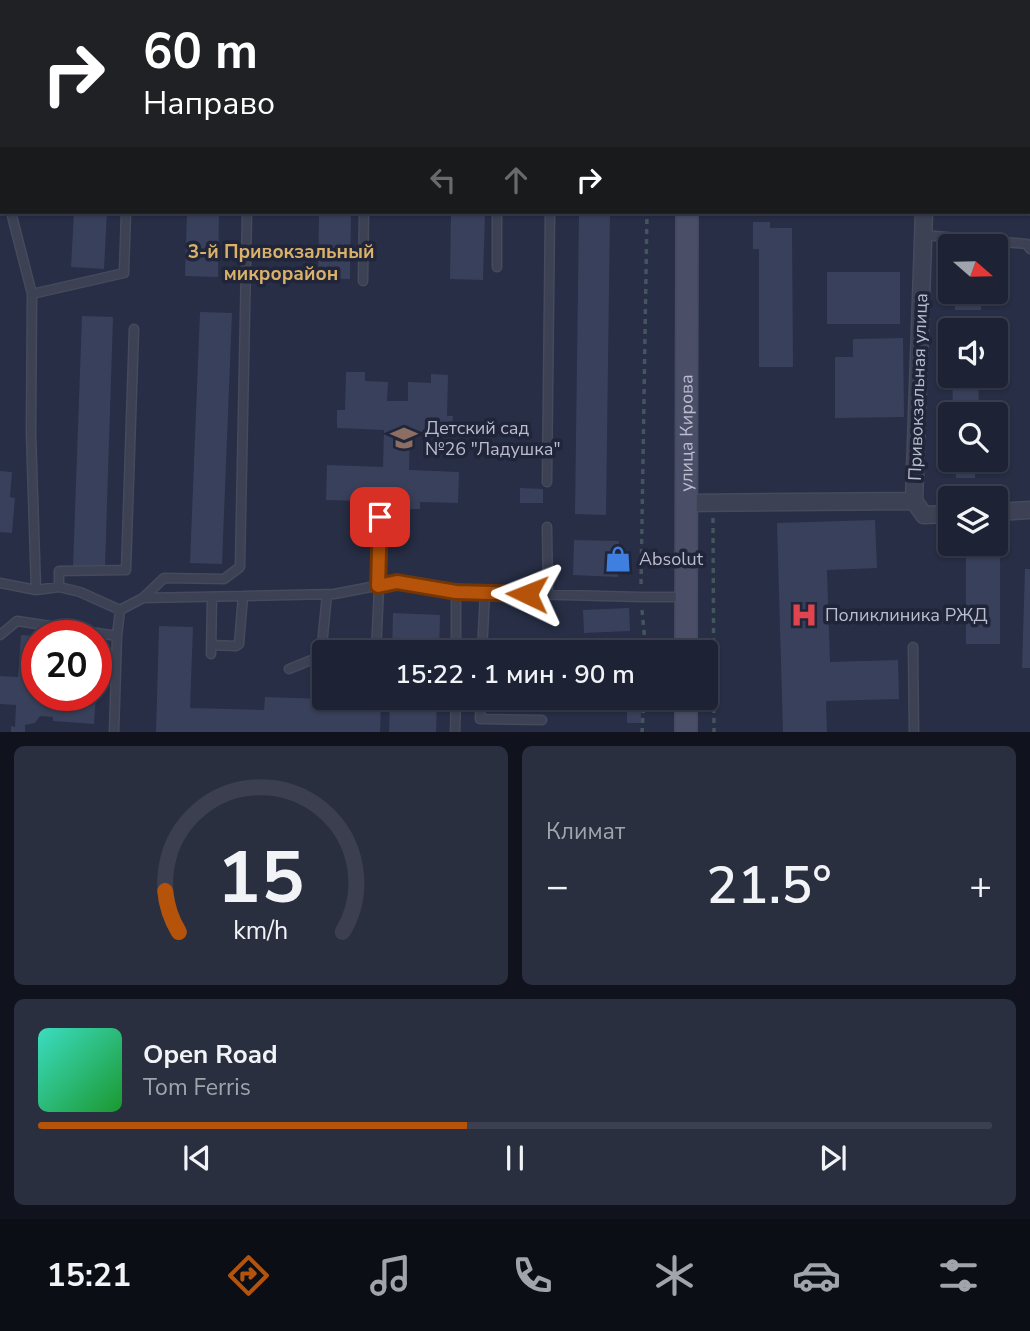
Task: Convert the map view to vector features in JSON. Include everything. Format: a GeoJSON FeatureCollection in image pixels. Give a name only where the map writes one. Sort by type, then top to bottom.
{"type":"FeatureCollection","features":[{"type":"Feature","properties":{"kind":"main road","name":"улица Кирова"},"geometry":{"type":"LineString","coordinates":[[686,640],[687,214]]}},
{"type":"Feature","properties":{"kind":"main road"},"geometry":{"type":"LineString","coordinates":[[686,710],[686,732]]}},
{"type":"Feature","properties":{"kind":"street","name":"Привокзальная улица"},"geometry":{"type":"LineString","coordinates":[[685,503],[914,501],[924,214]]}},
{"type":"Feature","properties":{"kind":"street"},"geometry":{"type":"LineString","coordinates":[[914,501],[924,515],[938,514]]}},
{"type":"Feature","properties":{"kind":"street"},"geometry":{"type":"LineString","coordinates":[[1008,511],[1030,510]]}},
{"type":"Feature","properties":{"kind":"lane"},"geometry":{"type":"LineString","coordinates":[[12,214],[32,294],[31,433],[36,590]]}},
{"type":"Feature","properties":{"kind":"lane"},"geometry":{"type":"LineString","coordinates":[[32,294],[124,273],[126,214]]}},
{"type":"Feature","properties":{"kind":"lane"},"geometry":{"type":"LineString","coordinates":[[120,610],[143,598],[164,578],[225,579],[240,568],[247,214]]}},
{"type":"Feature","properties":{"kind":"lane"},"geometry":{"type":"LineString","coordinates":[[363,281],[364,214]]}},
{"type":"Feature","properties":{"kind":"lane"},"geometry":{"type":"LineString","coordinates":[[497,267],[498,214]]}},
{"type":"Feature","properties":{"kind":"lane"},"geometry":{"type":"LineString","coordinates":[[547,482],[550,214]]}},
{"type":"Feature","properties":{"kind":"lane"},"geometry":{"type":"LineString","coordinates":[[924,235],[1027,244],[1030,249]]}},
{"type":"Feature","properties":{"kind":"lane"},"geometry":{"type":"LineString","coordinates":[[60,587],[59,571],[126,570],[134,329]]}},
{"type":"Feature","properties":{"kind":"lane"},"geometry":{"type":"LineString","coordinates":[[376,640],[380,517]]}},
{"type":"Feature","properties":{"kind":"lane"},"geometry":{"type":"LineString","coordinates":[[547,527],[548,595]]}},
{"type":"Feature","properties":{"kind":"lane"},"geometry":{"type":"LineString","coordinates":[[143,598],[327,594],[397,582],[456,592],[686,597]]}},
{"type":"Feature","properties":{"kind":"lane"},"geometry":{"type":"LineString","coordinates":[[0,583],[36,590],[60,587],[80,592],[120,610]]}},
{"type":"Feature","properties":{"kind":"lane"},"geometry":{"type":"LineString","coordinates":[[456,592],[456,640]]}},
{"type":"Feature","properties":{"kind":"lane"},"geometry":{"type":"LineString","coordinates":[[483,640],[485,592]]}},
{"type":"Feature","properties":{"kind":"lane"},"geometry":{"type":"LineString","coordinates":[[289,669],[321,656],[327,594]]}},
{"type":"Feature","properties":{"kind":"lane"},"geometry":{"type":"LineString","coordinates":[[212,597],[211,650],[239,644],[243,596]]}},
{"type":"Feature","properties":{"kind":"lane"},"geometry":{"type":"LineString","coordinates":[[114,732],[120,610]]}},
{"type":"Feature","properties":{"kind":"lane"},"geometry":{"type":"LineString","coordinates":[[0,635],[18,621],[117,636]]}},
{"type":"Feature","properties":{"kind":"lane"},"geometry":{"type":"LineString","coordinates":[[913,647],[914,732]]}},
{"type":"Feature","properties":{"kind":"lane"},"geometry":{"type":"LineString","coordinates":[[456,710],[456,732]]}},
{"type":"Feature","properties":{"kind":"lane"},"geometry":{"type":"LineString","coordinates":[[480,710],[480,719],[542,720]]}},
{"type":"Feature","properties":{"kind":"path"},"geometry":{"type":"LineString","coordinates":[[645,640],[641,597],[647,214]]}},
{"type":"Feature","properties":{"kind":"path"},"geometry":{"type":"LineString","coordinates":[[712,503],[713,640]]}},
{"type":"Feature","properties":{"kind":"path"},"geometry":{"type":"LineString","coordinates":[[642,732],[643,710]]}},
{"type":"Feature","properties":{"kind":"path"},"geometry":{"type":"LineString","coordinates":[[714,710],[714,732]]}},
{"type":"Feature","properties":{"kind":"building"},"geometry":{"type":"Polygon","coordinates":[[[74,214],[107,214],[104,269],[71,267],[74,214]]]}},
{"type":"Feature","properties":{"kind":"building"},"geometry":{"type":"Polygon","coordinates":[[[187,214],[219,214],[218,277],[185,276],[187,214]]]}},
{"type":"Feature","properties":{"kind":"building"},"geometry":{"type":"Polygon","coordinates":[[[319,214],[351,214],[350,279],[318,278],[319,214]]]}},
{"type":"Feature","properties":{"kind":"building"},"geometry":{"type":"Polygon","coordinates":[[[451,214],[485,214],[483,280],[450,279],[451,214]]]}},
{"type":"Feature","properties":{"kind":"building"},"geometry":{"type":"Polygon","coordinates":[[[579,214],[610,214],[606,515],[575,514],[579,214]]]}},
{"type":"Feature","properties":{"kind":"building"},"geometry":{"type":"Polygon","coordinates":[[[753,222],[770,222],[770,228],[792,228],[793,367],[759,367],[759,249],[753,249],[753,222]]]}},
{"type":"Feature","properties":{"kind":"building"},"geometry":{"type":"Polygon","coordinates":[[[827,272],[900,272],[900,324],[827,324],[827,272]]]}},
{"type":"Feature","properties":{"kind":"building"},"geometry":{"type":"Polygon","coordinates":[[[955,304],[981,304],[981,310],[955,310],[955,304]]]}},
{"type":"Feature","properties":{"kind":"building"},"geometry":{"type":"Polygon","coordinates":[[[200,312],[232,313],[222,564],[190,563],[200,312]]]}},
{"type":"Feature","properties":{"kind":"building"},"geometry":{"type":"Polygon","coordinates":[[[82,316],[113,317],[105,567],[73,566],[82,316]]]}},
{"type":"Feature","properties":{"kind":"building"},"geometry":{"type":"Polygon","coordinates":[[[903,338],[904,417],[835,418],[835,357],[853,357],[853,339],[903,338]]]}},
{"type":"Feature","properties":{"kind":"building"},"geometry":{"type":"Polygon","coordinates":[[[346,372],[365,372],[365,381],[388,382],[387,401],[408,401],[408,382],[431,383],[431,374],[448,375],[447,416],[453,416],[452,434],[410,432],[409,470],[459,472],[458,503],[420,502],[420,509],[403,509],[404,489],[382,488],[382,508],[364,508],[364,501],[326,500],[327,465],[383,467],[384,430],[337,428],[337,410],[345,410],[346,372]]]}},
{"type":"Feature","properties":{"kind":"building"},"geometry":{"type":"Polygon","coordinates":[[[952,388],[978,388],[979,402],[953,402],[952,388]]]}},
{"type":"Feature","properties":{"kind":"building"},"geometry":{"type":"Polygon","coordinates":[[[0,471],[12,472],[10,497],[15,498],[12,533],[0,532],[0,471]]]}},
{"type":"Feature","properties":{"kind":"building"},"geometry":{"type":"Polygon","coordinates":[[[956,472],[975,472],[975,478],[956,478],[956,472]]]}},
{"type":"Feature","properties":{"kind":"building"},"geometry":{"type":"Polygon","coordinates":[[[520,488],[543,489],[543,503],[520,503],[520,488]]]}},
{"type":"Feature","properties":{"kind":"building","name":"Поликлиника РЖД"},"geometry":{"type":"Polygon","coordinates":[[[875,520],[877,568],[827,570],[830,662],[898,660],[899,699],[826,701],[827,732],[783,732],[777,523],[875,520]]]}},
{"type":"Feature","properties":{"kind":"building"},"geometry":{"type":"Polygon","coordinates":[[[574,540],[619,541],[618,577],[573,575],[574,540]]]}},
{"type":"Feature","properties":{"kind":"building"},"geometry":{"type":"Polygon","coordinates":[[[966,556],[1000,556],[1000,644],[966,644],[966,556]]]}},
{"type":"Feature","properties":{"kind":"building"},"geometry":{"type":"Polygon","coordinates":[[[1025,569],[1030,569],[1030,668],[1022,668],[1025,569]]]}},
{"type":"Feature","properties":{"kind":"building"},"geometry":{"type":"Polygon","coordinates":[[[629,608],[630,631],[584,633],[583,610],[629,608]]]}},
{"type":"Feature","properties":{"kind":"building"},"geometry":{"type":"Polygon","coordinates":[[[393,613],[440,615],[439,640],[392,640],[393,613]]]}},
{"type":"Feature","properties":{"kind":"building"},"geometry":{"type":"Polygon","coordinates":[[[159,626],[193,627],[190,708],[264,710],[265,697],[312,699],[312,710],[381,710],[380,732],[156,732],[159,626]]]}},
{"type":"Feature","properties":{"kind":"building"},"geometry":{"type":"Polygon","coordinates":[[[21,635],[21,711],[95,711],[94,724],[53,721],[53,717],[40,716],[35,723],[25,725],[25,732],[11,732],[11,726],[15,727],[16,705],[0,704],[0,676],[18,677],[21,635]]]}},
{"type":"Feature","properties":{"kind":"building"},"geometry":{"type":"Polygon","coordinates":[[[390,710],[437,710],[436,732],[389,732],[390,710]]]}},
{"type":"Feature","properties":{"kind":"building"},"geometry":{"type":"Polygon","coordinates":[[[627,710],[641,710],[641,723],[627,723],[627,710]]]}},
{"type":"Feature","properties":{"kind":"place","name":"Детский сад №26 \"Ладушка\""},"geometry":{"type":"Point","coordinates":[404,438]}},
{"type":"Feature","properties":{"kind":"place","name":"Absolut"},"geometry":{"type":"Point","coordinates":[618,559]}},
{"type":"Feature","properties":{"kind":"place","name":"Поликлиника РЖД"},"geometry":{"type":"Point","coordinates":[804,615]}},
{"type":"Feature","properties":{"kind":"district","name":"3-й Привокзальный микрорайон"},"geometry":{"type":"Point","coordinates":[281,262]}},
{"type":"Feature","properties":{"kind":"route"},"geometry":{"type":"LineString","coordinates":[[380,517],[378,586],[397,582],[456,592],[527,594]]}}]}
